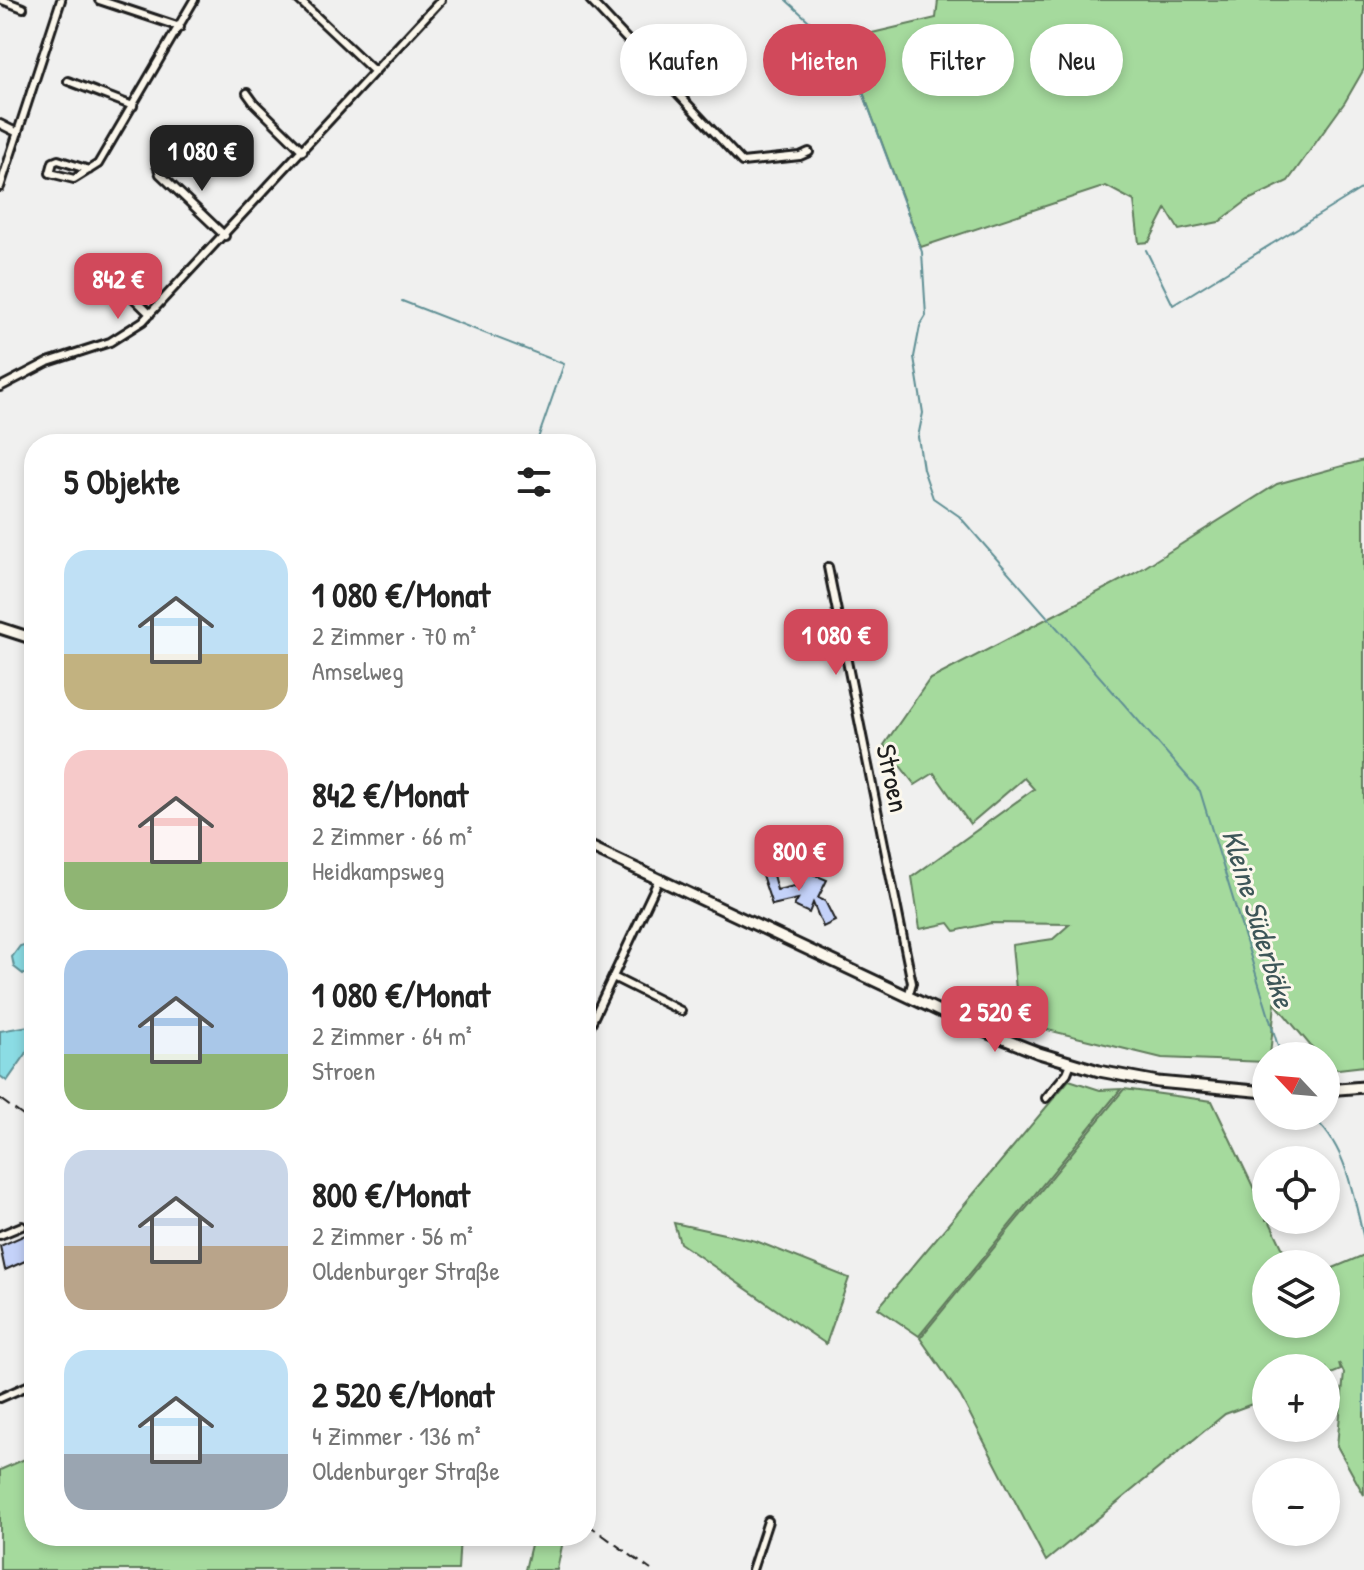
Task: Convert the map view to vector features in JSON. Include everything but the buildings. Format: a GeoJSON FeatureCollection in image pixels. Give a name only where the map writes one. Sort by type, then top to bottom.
{"type":"FeatureCollection","features":[{"type":"Feature","properties":{"kind":"main road"},"geometry":{"type":"LineString","coordinates":[[0,628],[24,636]]}},
{"type":"Feature","properties":{"kind":"main road"},"geometry":{"type":"LineString","coordinates":[[596,850],[973,1027],[1071,1063],[1158,1082],[1252,1091]]}},
{"type":"Feature","properties":{"kind":"main road"},"geometry":{"type":"LineString","coordinates":[[1340,1089],[1364,1087]]}},
{"type":"Feature","properties":{"kind":"street"},"geometry":{"type":"LineString","coordinates":[[2,0],[23,8]]}},
{"type":"Feature","properties":{"kind":"street"},"geometry":{"type":"LineString","coordinates":[[0,187],[61,0]]}},
{"type":"Feature","properties":{"kind":"street"},"geometry":{"type":"LineString","coordinates":[[99,0],[180,27]]}},
{"type":"Feature","properties":{"kind":"street"},"geometry":{"type":"LineString","coordinates":[[89,170],[58,160],[53,162],[50,173],[68,180],[89,170],[98,164],[194,0]]}},
{"type":"Feature","properties":{"kind":"street"},"geometry":{"type":"LineString","coordinates":[[299,0],[375,72]]}},
{"type":"Feature","properties":{"kind":"street"},"geometry":{"type":"LineString","coordinates":[[0,387],[48,362],[118,338],[150,314],[441,0]]}},
{"type":"Feature","properties":{"kind":"street"},"geometry":{"type":"LineString","coordinates":[[590,0],[742,162],[800,156],[809,152]]}},
{"type":"Feature","properties":{"kind":"street"},"geometry":{"type":"LineString","coordinates":[[68,81],[133,106]]}},
{"type":"Feature","properties":{"kind":"street"},"geometry":{"type":"LineString","coordinates":[[247,93],[303,151]]}},
{"type":"Feature","properties":{"kind":"street"},"geometry":{"type":"LineString","coordinates":[[0,124],[18,133]]}},
{"type":"Feature","properties":{"kind":"street"},"geometry":{"type":"LineString","coordinates":[[157,165],[160,174],[225,236]]}},
{"type":"Feature","properties":{"kind":"street"},"geometry":{"type":"LineString","coordinates":[[111,276],[150,314]]}},
{"type":"Feature","properties":{"kind":"street","name":"Stroen"},"geometry":{"type":"LineString","coordinates":[[828,567],[912,983],[908,997]]}},
{"type":"Feature","properties":{"kind":"street"},"geometry":{"type":"LineString","coordinates":[[596,1013],[659,879]]}},
{"type":"Feature","properties":{"kind":"street"},"geometry":{"type":"LineString","coordinates":[[613,977],[681,1011]]}},
{"type":"Feature","properties":{"kind":"street"},"geometry":{"type":"LineString","coordinates":[[1046,1098],[1067,1073],[1071,1063]]}},
{"type":"Feature","properties":{"kind":"street"},"geometry":{"type":"LineString","coordinates":[[0,1235],[22,1226]]}},
{"type":"Feature","properties":{"kind":"street"},"geometry":{"type":"LineString","coordinates":[[0,1398],[24,1387]]}},
{"type":"Feature","properties":{"kind":"street"},"geometry":{"type":"LineString","coordinates":[[752,1570],[768,1521]]}},
{"type":"Feature","properties":{"kind":"green space"},"geometry":{"type":"Polygon","coordinates":[[[938,0],[1364,0],[1364,69],[1345,102],[1288,181],[1248,200],[1219,222],[1179,230],[1166,209],[1149,242],[1139,243],[1134,201],[1106,186],[921,247],[864,96],[886,96],[886,30],[902,26],[902,96],[1014,96],[1014,24],[910,24],[936,18],[938,0]]]}},
{"type":"Feature","properties":{"kind":"green space"},"geometry":{"type":"Polygon","coordinates":[[[1364,460],[1364,1066],[1340,1069],[1340,1042],[1307,1042],[1275,1003],[1271,1042],[1252,1042],[1252,1061],[1162,1058],[1019,1023],[1012,945],[1053,939],[1070,924],[991,923],[955,931],[949,923],[920,929],[912,877],[1034,789],[1024,778],[970,824],[934,773],[915,785],[884,745],[929,680],[1137,572],[1277,484],[1364,460]]]}},
{"type":"Feature","properties":{"kind":"green space"},"geometry":{"type":"Polygon","coordinates":[[[1069,1080],[1100,1090],[1121,1089],[919,1336],[878,1308],[1069,1080]]]}},
{"type":"Feature","properties":{"kind":"green space"},"geometry":{"type":"Polygon","coordinates":[[[1124,1089],[1212,1101],[1252,1185],[1252,1234],[1276,1234],[1283,1250],[1252,1250],[1252,1338],[1340,1338],[1340,1265],[1364,1255],[1364,1495],[1337,1446],[1340,1442],[1344,1373],[1340,1354],[1252,1354],[1252,1404],[1225,1414],[1046,1561],[961,1397],[920,1338],[1124,1089]]]}},
{"type":"Feature","properties":{"kind":"green space"},"geometry":{"type":"Polygon","coordinates":[[[674,1223],[756,1241],[849,1278],[826,1344],[680,1243],[674,1223]]]}},
{"type":"Feature","properties":{"kind":"green space"},"geometry":{"type":"Polygon","coordinates":[[[24,1459],[24,1546],[459,1546],[458,1570],[0,1570],[0,1470],[24,1459]]]}},
{"type":"Feature","properties":{"kind":"green space"},"geometry":{"type":"Polygon","coordinates":[[[531,1546],[562,1546],[557,1570],[525,1570],[531,1546]]]}},
{"type":"Feature","properties":{"kind":"water"},"geometry":{"type":"Polygon","coordinates":[[[24,945],[24,974],[14,967],[12,957],[24,945]]]}},
{"type":"Feature","properties":{"kind":"water"},"geometry":{"type":"Polygon","coordinates":[[[24,1027],[24,1057],[7,1081],[0,1076],[0,1031],[24,1027]]]}},
{"type":"Feature","properties":{"kind":"waterway"},"geometry":{"type":"LineString","coordinates":[[786,0],[832,42],[855,71],[922,252],[926,316],[920,326],[914,357],[923,413],[918,437],[923,469],[933,498],[959,516],[1200,791],[1277,1042]]}},
{"type":"Feature","properties":{"kind":"waterway"},"geometry":{"type":"LineString","coordinates":[[1146,250],[1173,305],[1364,187]]}},
{"type":"Feature","properties":{"kind":"waterway"},"geometry":{"type":"LineString","coordinates":[[402,301],[564,364],[540,434]]}},
{"type":"Feature","properties":{"kind":"waterway","name":"Kleine Süderbäke"},"geometry":{"type":"LineString","coordinates":[[1325,1130],[1347,1172],[1364,1239]]}},
{"type":"Feature","properties":{"kind":"waterway","name":"Kleine Süderbäke"},"geometry":{"type":"LineString","coordinates":[[1364,1293],[1364,1411]]}},
{"type":"Feature","properties":{"kind":"railway"},"geometry":{"type":"LineString","coordinates":[[0,1099],[24,1117]]}},
{"type":"Feature","properties":{"kind":"railway"},"geometry":{"type":"LineString","coordinates":[[596,1530],[651,1570]]}}]}
